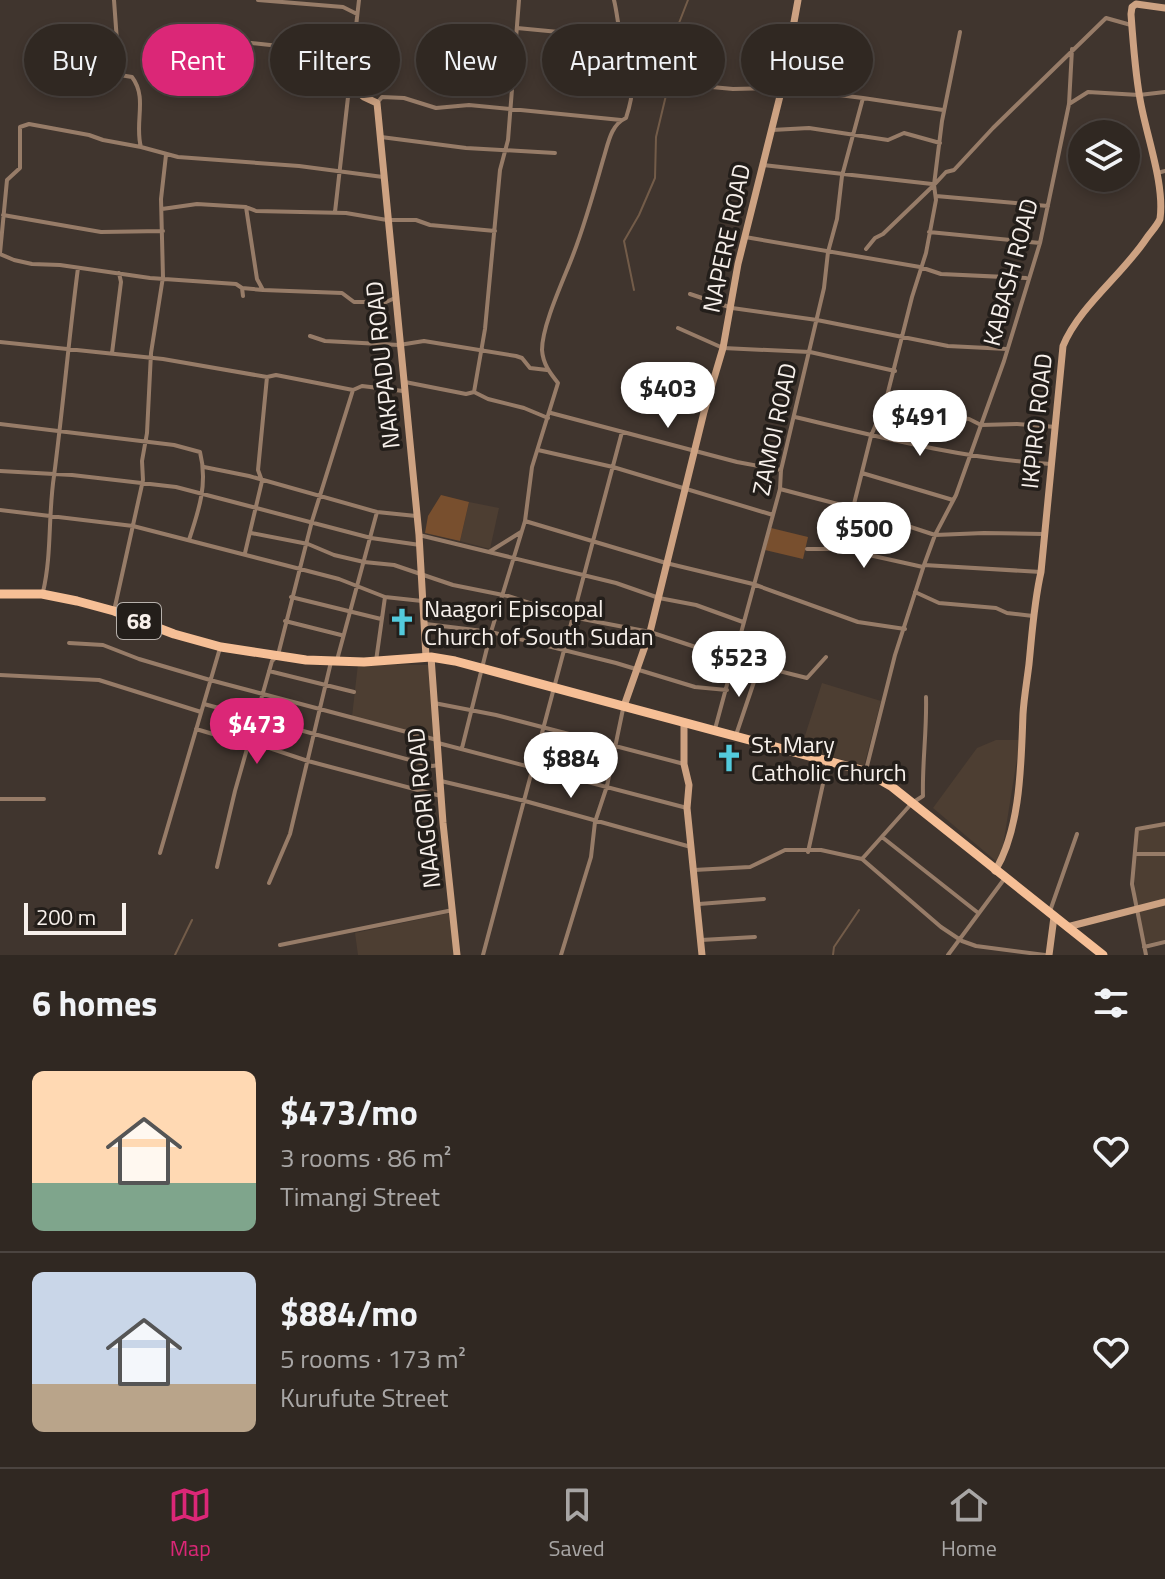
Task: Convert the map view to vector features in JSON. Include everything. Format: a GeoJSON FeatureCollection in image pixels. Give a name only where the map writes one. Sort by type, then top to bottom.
{"type":"FeatureCollection","features":[{"type":"Feature","properties":{"kind":"main road","name":"68"},"geometry":{"type":"LineString","coordinates":[[0,594],[42,594],[114,611],[174,634],[221,647],[334,662],[428,657],[715,729],[865,771],[891,786],[1103,955]]}},
{"type":"Feature","properties":{"kind":"street"},"geometry":{"type":"LineString","coordinates":[[114,0],[120,75],[132,77],[137,83],[142,104],[141,147]]}},
{"type":"Feature","properties":{"kind":"street"},"geometry":{"type":"LineString","coordinates":[[258,0],[343,7],[358,14]]}},
{"type":"Feature","properties":{"kind":"street"},"geometry":{"type":"LineString","coordinates":[[357,24],[359,0]]}},
{"type":"Feature","properties":{"kind":"street"},"geometry":{"type":"LineString","coordinates":[[517,24],[519,0]]}},
{"type":"Feature","properties":{"kind":"street"},"geometry":{"type":"LineString","coordinates":[[614,0],[618,24]]}},
{"type":"Feature","properties":{"kind":"street"},"geometry":{"type":"LineString","coordinates":[[1131,3],[1165,8]]}},
{"type":"Feature","properties":{"kind":"street","name":"IKPIRO ROAD"},"geometry":{"type":"LineString","coordinates":[[995,871],[1004,856],[1020,778],[1023,711],[1041,572],[1061,357],[1068,333],[1138,252],[1160,220],[1163,172],[1139,95],[1131,3]]}},
{"type":"Feature","properties":{"kind":"street","name":"NAPERE ROAD"},"geometry":{"type":"LineString","coordinates":[[794,24],[798,4]]}},
{"type":"Feature","properties":{"kind":"street"},"geometry":{"type":"LineString","coordinates":[[866,249],[941,176],[954,170],[1106,18],[1132,25]]}},
{"type":"Feature","properties":{"kind":"street"},"geometry":{"type":"LineString","coordinates":[[853,508],[871,436],[895,371],[926,253],[936,196],[934,185],[940,143],[960,32]]}},
{"type":"Feature","properties":{"kind":"street","name":"KABASH ROAD"},"geometry":{"type":"LineString","coordinates":[[865,771],[923,566],[953,500],[981,425],[1040,243],[1069,104],[1072,49]]}},
{"type":"Feature","properties":{"kind":"street"},"geometry":{"type":"LineString","coordinates":[[1069,104],[1088,92],[1139,95],[1165,92]]}},
{"type":"Feature","properties":{"kind":"street"},"geometry":{"type":"LineString","coordinates":[[335,212],[348,96]]}},
{"type":"Feature","properties":{"kind":"street"},"geometry":{"type":"LineString","coordinates":[[362,96],[377,103],[382,97],[404,98],[436,108],[469,105],[572,117],[586,114],[621,120]]}},
{"type":"Feature","properties":{"kind":"street"},"geometry":{"type":"LineString","coordinates":[[474,392],[482,351],[510,96]]}},
{"type":"Feature","properties":{"kind":"street"},"geometry":{"type":"LineString","coordinates":[[462,748],[491,632],[525,521],[532,467],[558,383],[548,370],[542,353],[543,342],[562,277],[573,256],[595,191],[611,132],[626,118],[633,96]]}},
{"type":"Feature","properties":{"kind":"street","name":"NAPERE ROAD"},"geometry":{"type":"LineString","coordinates":[[624,706],[650,632],[694,450],[723,348],[745,237],[780,96]]}},
{"type":"Feature","properties":{"kind":"street"},"geometry":{"type":"LineString","coordinates":[[847,96],[945,111]]}},
{"type":"Feature","properties":{"kind":"street","name":"ZAMOI ROAD"},"geometry":{"type":"LineString","coordinates":[[715,729],[780,489],[781,470],[827,271],[842,176],[863,98]]}},
{"type":"Feature","properties":{"kind":"street","name":"NAKPADU ROAD"},"geometry":{"type":"LineString","coordinates":[[377,103],[428,657]]}},
{"type":"Feature","properties":{"kind":"street"},"geometry":{"type":"LineString","coordinates":[[383,177],[166,155],[29,124],[20,127],[20,168],[7,180],[0,253],[24,262],[150,278],[236,284],[244,292],[342,293],[354,302],[396,302]]}},
{"type":"Feature","properties":{"kind":"street"},"geometry":{"type":"LineString","coordinates":[[772,130],[809,128],[888,140],[904,133],[940,143]]}},
{"type":"Feature","properties":{"kind":"street"},"geometry":{"type":"LineString","coordinates":[[381,137],[505,151],[518,149],[555,153]]}},
{"type":"Feature","properties":{"kind":"street"},"geometry":{"type":"LineString","coordinates":[[114,611],[142,481],[150,358],[163,277],[162,209],[166,155]]}},
{"type":"Feature","properties":{"kind":"street"},"geometry":{"type":"LineString","coordinates":[[763,165],[934,185]]}},
{"type":"Feature","properties":{"kind":"street"},"geometry":{"type":"LineString","coordinates":[[936,196],[1048,206]]}},
{"type":"Feature","properties":{"kind":"street"},"geometry":{"type":"LineString","coordinates":[[162,209],[197,204],[246,207],[256,211],[335,212],[495,231]]}},
{"type":"Feature","properties":{"kind":"street"},"geometry":{"type":"LineString","coordinates":[[246,207],[257,279],[263,290]]}},
{"type":"Feature","properties":{"kind":"street"},"geometry":{"type":"LineString","coordinates":[[3,215],[101,232],[164,231]]}},
{"type":"Feature","properties":{"kind":"street"},"geometry":{"type":"LineString","coordinates":[[929,232],[1040,243]]}},
{"type":"Feature","properties":{"kind":"street"},"geometry":{"type":"LineString","coordinates":[[745,237],[920,267],[941,274],[1028,278]]}},
{"type":"Feature","properties":{"kind":"street"},"geometry":{"type":"LineString","coordinates":[[42,594],[49,561],[58,431],[78,268]]}},
{"type":"Feature","properties":{"kind":"street"},"geometry":{"type":"LineString","coordinates":[[113,354],[121,282],[119,273]]}},
{"type":"Feature","properties":{"kind":"street"},"geometry":{"type":"LineString","coordinates":[[690,294],[732,308],[817,320],[948,346],[1007,349]]}},
{"type":"Feature","properties":{"kind":"street"},"geometry":{"type":"LineString","coordinates":[[678,328],[723,348],[810,352],[895,371]]}},
{"type":"Feature","properties":{"kind":"street"},"geometry":{"type":"LineString","coordinates":[[310,336],[325,341],[399,345],[424,341],[516,356],[530,368],[548,370]]}},
{"type":"Feature","properties":{"kind":"street"},"geometry":{"type":"LineString","coordinates":[[0,342],[150,358],[267,377],[276,375],[353,390],[362,386],[404,391]]}},
{"type":"Feature","properties":{"kind":"street"},"geometry":{"type":"LineString","coordinates":[[245,553],[262,481],[258,470],[267,377]]}},
{"type":"Feature","properties":{"kind":"street"},"geometry":{"type":"LineString","coordinates":[[403,381],[466,394],[474,392],[488,399],[549,416],[781,470]]}},
{"type":"Feature","properties":{"kind":"street"},"geometry":{"type":"LineString","coordinates":[[217,867],[269,671],[278,655],[312,521],[353,390]]}},
{"type":"Feature","properties":{"kind":"street"},"geometry":{"type":"LineString","coordinates":[[886,400],[939,415],[969,419],[981,425],[1056,427]]}},
{"type":"Feature","properties":{"kind":"street"},"geometry":{"type":"LineString","coordinates":[[795,417],[871,436],[970,455],[1051,464]]}},
{"type":"Feature","properties":{"kind":"street"},"geometry":{"type":"LineString","coordinates":[[0,424],[200,452],[204,467],[203,492],[189,540]]}},
{"type":"Feature","properties":{"kind":"street"},"geometry":{"type":"LineString","coordinates":[[483,955],[622,432]]}},
{"type":"Feature","properties":{"kind":"street"},"geometry":{"type":"LineString","coordinates":[[538,450],[613,467],[773,515]]}},
{"type":"Feature","properties":{"kind":"street"},"geometry":{"type":"LineString","coordinates":[[204,467],[377,512],[416,516]]}},
{"type":"Feature","properties":{"kind":"street"},"geometry":{"type":"LineString","coordinates":[[0,471],[142,481],[203,492],[370,537],[420,545]]}},
{"type":"Feature","properties":{"kind":"street"},"geometry":{"type":"LineString","coordinates":[[862,473],[953,500]]}},
{"type":"Feature","properties":{"kind":"street"},"geometry":{"type":"LineString","coordinates":[[780,489],[853,508],[935,535],[1043,534]]}},
{"type":"Feature","properties":{"kind":"street"},"geometry":{"type":"LineString","coordinates":[[0,510],[133,526],[245,553],[357,585],[385,597],[422,601]]}},
{"type":"Feature","properties":{"kind":"street"},"geometry":{"type":"LineString","coordinates":[[269,883],[290,834],[327,685],[377,512]]}},
{"type":"Feature","properties":{"kind":"street"},"geometry":{"type":"LineString","coordinates":[[525,521],[666,563],[753,584],[846,619],[905,629]]}},
{"type":"Feature","properties":{"kind":"street"},"geometry":{"type":"LineString","coordinates":[[489,552],[522,531]]}},
{"type":"Feature","properties":{"kind":"street"},"geometry":{"type":"LineString","coordinates":[[251,533],[308,544],[334,555],[364,562],[394,565],[453,585],[572,617],[650,632],[735,660],[807,678],[826,657]]}},
{"type":"Feature","properties":{"kind":"street"},"geometry":{"type":"LineString","coordinates":[[419,535],[616,583],[659,598],[696,605],[743,622]]}},
{"type":"Feature","properties":{"kind":"street"},"geometry":{"type":"LineString","coordinates":[[807,549],[842,549],[923,566],[1041,572]]}},
{"type":"Feature","properties":{"kind":"street"},"geometry":{"type":"LineString","coordinates":[[915,592],[939,603],[996,608],[1007,613],[1035,616]]}},
{"type":"Feature","properties":{"kind":"street"},"geometry":{"type":"LineString","coordinates":[[291,597],[381,619]]}},
{"type":"Feature","properties":{"kind":"street"},"geometry":{"type":"LineString","coordinates":[[376,661],[385,597]]}},
{"type":"Feature","properties":{"kind":"street"},"geometry":{"type":"LineString","coordinates":[[285,621],[342,635]]}},
{"type":"Feature","properties":{"kind":"street"},"geometry":{"type":"LineString","coordinates":[[424,624],[491,632],[695,687],[727,690]]}},
{"type":"Feature","properties":{"kind":"street"},"geometry":{"type":"LineString","coordinates":[[69,643],[103,645],[210,680],[687,808]]}},
{"type":"Feature","properties":{"kind":"street"},"geometry":{"type":"LineString","coordinates":[[160,853],[221,647]]}},
{"type":"Feature","properties":{"kind":"street","name":"NAAGORI ROAD"},"geometry":{"type":"LineString","coordinates":[[428,657],[457,955]]}},
{"type":"Feature","properties":{"kind":"street"},"geometry":{"type":"LineString","coordinates":[[736,735],[759,667]]}},
{"type":"Feature","properties":{"kind":"street"},"geometry":{"type":"LineString","coordinates":[[269,671],[354,692]]}},
{"type":"Feature","properties":{"kind":"street"},"geometry":{"type":"LineString","coordinates":[[0,675],[99,680],[201,712]]}},
{"type":"Feature","properties":{"kind":"street"},"geometry":{"type":"LineString","coordinates":[[862,859],[912,803],[923,796],[921,760],[927,724],[926,697]]}},
{"type":"Feature","properties":{"kind":"street"},"geometry":{"type":"LineString","coordinates":[[433,703],[496,715],[684,764]]}},
{"type":"Feature","properties":{"kind":"street"},"geometry":{"type":"LineString","coordinates":[[204,704],[432,766],[439,765]]}},
{"type":"Feature","properties":{"kind":"street"},"geometry":{"type":"LineString","coordinates":[[561,955],[591,857],[595,822],[607,786],[624,706]]}},
{"type":"Feature","properties":{"kind":"street"},"geometry":{"type":"LineString","coordinates":[[684,722],[684,764],[689,785],[687,808],[702,955]]}},
{"type":"Feature","properties":{"kind":"street"},"geometry":{"type":"LineString","coordinates":[[196,729],[442,796]]}},
{"type":"Feature","properties":{"kind":"street"},"geometry":{"type":"LineString","coordinates":[[808,852],[828,760]]}},
{"type":"Feature","properties":{"kind":"street"},"geometry":{"type":"LineString","coordinates":[[441,781],[693,848]]}},
{"type":"Feature","properties":{"kind":"street"},"geometry":{"type":"LineString","coordinates":[[0,799],[44,799]]}},
{"type":"Feature","properties":{"kind":"street"},"geometry":{"type":"LineString","coordinates":[[1146,955],[1132,884],[1135,854],[1139,827],[1165,824]]}},
{"type":"Feature","properties":{"kind":"street"},"geometry":{"type":"LineString","coordinates":[[694,870],[750,867],[785,850],[821,850],[862,859],[941,927],[959,938],[976,946],[1047,955],[1052,916],[1077,834]]}},
{"type":"Feature","properties":{"kind":"street"},"geometry":{"type":"LineString","coordinates":[[882,837],[977,912]]}},
{"type":"Feature","properties":{"kind":"street"},"geometry":{"type":"LineString","coordinates":[[1135,854],[1165,854]]}},
{"type":"Feature","properties":{"kind":"street"},"geometry":{"type":"LineString","coordinates":[[948,955],[1005,878]]}},
{"type":"Feature","properties":{"kind":"street"},"geometry":{"type":"LineString","coordinates":[[699,904],[764,899]]}},
{"type":"Feature","properties":{"kind":"street"},"geometry":{"type":"LineString","coordinates":[[1067,927],[1165,902]]}},
{"type":"Feature","properties":{"kind":"street"},"geometry":{"type":"LineString","coordinates":[[280,945],[453,910]]}},
{"type":"Feature","properties":{"kind":"street"},"geometry":{"type":"LineString","coordinates":[[701,940],[755,937]]}},
{"type":"Feature","properties":{"kind":"street"},"geometry":{"type":"LineString","coordinates":[[1144,947],[1165,942]]}},
{"type":"Feature","properties":{"kind":"shaded area"},"geometry":{"type":"Polygon","coordinates":[[[441,495],[469,502],[460,541],[425,533],[428,516],[441,495]]]}},
{"type":"Feature","properties":{"kind":"shaded area"},"geometry":{"type":"Polygon","coordinates":[[[469,502],[499,508],[490,549],[460,541],[469,502]]]}},
{"type":"Feature","properties":{"kind":"shaded area"},"geometry":{"type":"Polygon","coordinates":[[[771,528],[808,537],[803,559],[765,550],[771,528]]]}},
{"type":"Feature","properties":{"kind":"shaded area"},"geometry":{"type":"Polygon","coordinates":[[[358,664],[430,665],[434,738],[352,717],[358,664]]]}},
{"type":"Feature","properties":{"kind":"shaded area"},"geometry":{"type":"Polygon","coordinates":[[[822,683],[881,701],[864,766],[801,748],[822,683]]]}},
{"type":"Feature","properties":{"kind":"shaded area"},"geometry":{"type":"Polygon","coordinates":[[[996,740],[1020,740],[1002,852],[997,862],[933,808],[977,748],[996,740]]]}},
{"type":"Feature","properties":{"kind":"shaded area"},"geometry":{"type":"Polygon","coordinates":[[[1165,823],[1165,899],[1137,906],[1133,868],[1135,828],[1165,823]]]}},
{"type":"Feature","properties":{"kind":"shaded area"},"geometry":{"type":"Polygon","coordinates":[[[1165,905],[1165,940],[1146,944],[1137,912],[1165,905]]]}},
{"type":"Feature","properties":{"kind":"shaded area"},"geometry":{"type":"Polygon","coordinates":[[[450,913],[454,955],[358,955],[355,933],[450,913]]]}},
{"type":"Feature","properties":{"kind":"waterway"},"geometry":{"type":"LineString","coordinates":[[634,290],[624,241],[655,178],[656,137],[674,62],[679,23],[688,0]]}},
{"type":"Feature","properties":{"kind":"waterway"},"geometry":{"type":"LineString","coordinates":[[833,955],[834,947],[859,910]]}},
{"type":"Feature","properties":{"kind":"waterway"},"geometry":{"type":"LineString","coordinates":[[175,955],[192,920]]}},
{"type":"Feature","properties":{"kind":"place","name":"Naagori Episcopal Church of South Sudan"},"geometry":{"type":"Point","coordinates":[402,622]}},
{"type":"Feature","properties":{"kind":"place","name":"St. Mary Catholic Church"},"geometry":{"type":"Point","coordinates":[729,758]}}]}
